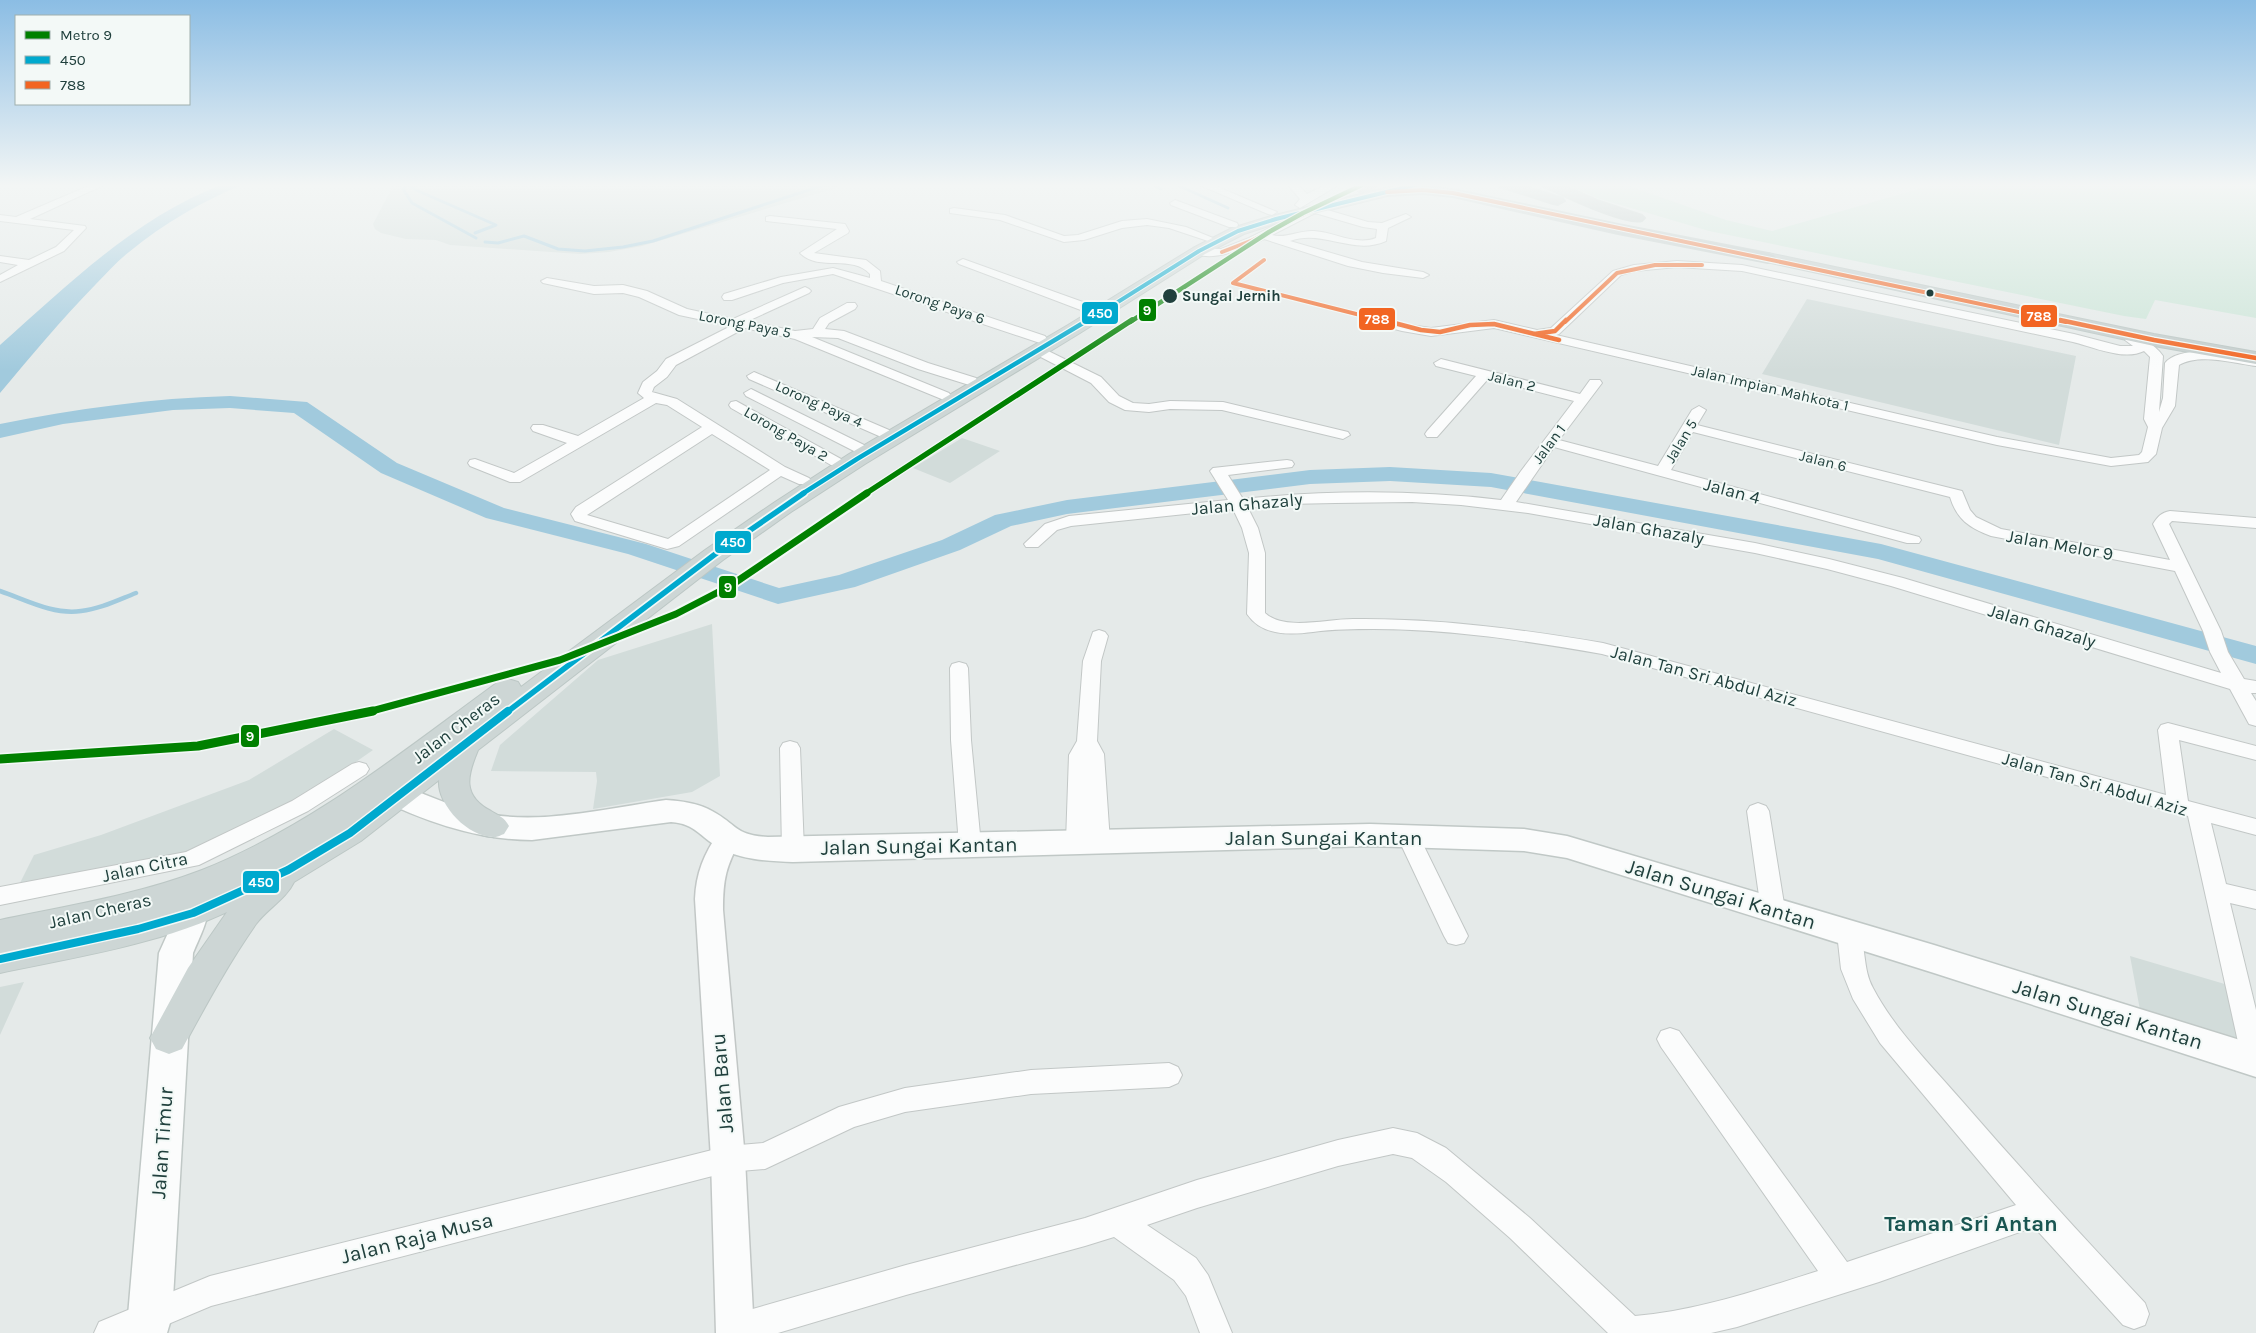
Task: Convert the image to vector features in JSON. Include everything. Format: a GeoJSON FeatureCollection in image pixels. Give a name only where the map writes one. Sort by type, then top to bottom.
{"type":"FeatureCollection","features":[{"type":"Feature","properties":{"kind":"highway"},"geometry":{"type":"LineString","coordinates":[[1703,246],[1770,255]]}},
{"type":"Feature","properties":{"kind":"highway"},"geometry":{"type":"LineString","coordinates":[[1727,246],[2114,324],[2256,350]]}},
{"type":"Feature","properties":{"kind":"highway"},"geometry":{"type":"LineString","coordinates":[[1738,246],[1770,255]]}},
{"type":"Feature","properties":{"kind":"highway"},"geometry":{"type":"LineString","coordinates":[[1841,270],[2072,322],[2256,360]]}},
{"type":"Feature","properties":{"kind":"main road","name":"Jalan Cheras"},"geometry":{"type":"LineString","coordinates":[[0,934],[144,902],[180,904],[241,867],[292,842],[378,784],[495,698],[675,576],[804,481],[944,396],[1040,345],[1090,309],[1201,246]]}},
{"type":"Feature","properties":{"kind":"main road","name":"Jalan Cheras"},"geometry":{"type":"LineString","coordinates":[[708,552],[1201,246]]}},
{"type":"Feature","properties":{"kind":"main road","name":"Jalan Cheras"},"geometry":{"type":"LineString","coordinates":[[0,959],[288,870],[350,834],[378,784],[465,745],[675,576]]}},
{"type":"Feature","properties":{"kind":"main road"},"geometry":{"type":"LineString","coordinates":[[465,745],[453,775],[458,799],[467,812],[476,819],[493,826]]}},
{"type":"Feature","properties":{"kind":"main road","name":"Jalan Sungai Kantan"},"geometry":{"type":"LineString","coordinates":[[378,784],[440,813],[493,826],[532,829],[666,811],[695,816],[705,820],[728,839],[754,847],[794,850],[1325,835],[1524,840],[1545,843],[1576,850],[1849,933],[2255,1060]]}},
{"type":"Feature","properties":{"kind":"main road"},"geometry":{"type":"LineString","coordinates":[[169,1038],[200,979],[245,913],[288,870]]}},
{"type":"Feature","properties":{"kind":"main road","name":"Jalan Timur"},"geometry":{"type":"LineString","coordinates":[[148,1325],[180,904]]}},
{"type":"Feature","properties":{"kind":"street"},"geometry":{"type":"LineString","coordinates":[[0,279],[63,246]]}},
{"type":"Feature","properties":{"kind":"street"},"geometry":{"type":"LineString","coordinates":[[817,246],[806,252],[818,259],[854,261],[869,265],[876,273],[875,282]]}},
{"type":"Feature","properties":{"kind":"street"},"geometry":{"type":"LineString","coordinates":[[1206,246],[1222,252],[1236,246]]}},
{"type":"Feature","properties":{"kind":"street"},"geometry":{"type":"LineString","coordinates":[[1291,246],[1350,263],[1423,275]]}},
{"type":"Feature","properties":{"kind":"street"},"geometry":{"type":"LineString","coordinates":[[0,259],[30,264]]}},
{"type":"Feature","properties":{"kind":"street"},"geometry":{"type":"LineString","coordinates":[[963,262],[1090,309]]}},
{"type":"Feature","properties":{"kind":"street"},"geometry":{"type":"LineString","coordinates":[[1557,335],[1617,274],[1634,268],[1677,264],[1717,266],[1751,270],[2074,338],[2172,372]]}},
{"type":"Feature","properties":{"kind":"street","name":"Lorong Paya 6"},"geometry":{"type":"LineString","coordinates":[[728,297],[781,280],[826,271],[838,272],[875,282],[1040,345],[1096,380],[1114,399],[1130,406],[1149,408],[1170,405],[1223,406],[1343,435]]}},
{"type":"Feature","properties":{"kind":"street","name":"Lorong Paya 5"},"geometry":{"type":"LineString","coordinates":[[547,281],[594,290],[623,288],[643,294],[683,312],[796,335],[820,332],[840,334],[923,366],[971,381]]}},
{"type":"Feature","properties":{"kind":"street"},"geometry":{"type":"LineString","coordinates":[[804,481],[780,470],[710,428],[672,402],[654,398],[645,393],[645,389],[662,374],[671,362],[740,323],[805,291]]}},
{"type":"Feature","properties":{"kind":"street"},"geometry":{"type":"LineString","coordinates":[[820,332],[819,329],[824,321],[851,306]]}},
{"type":"Feature","properties":{"kind":"street","name":"Jalan Impian Mahkota 1"},"geometry":{"type":"LineString","coordinates":[[1364,317],[1421,330],[1440,332],[1482,324],[1494,324],[1534,334],[1557,335],[1997,441],[2111,462],[2143,459],[2149,454],[2155,427]]}},
{"type":"Feature","properties":{"kind":"street"},"geometry":{"type":"LineString","coordinates":[[2072,322],[2136,342],[2154,352],[2158,360],[2151,419],[2155,427],[2163,421],[2169,408],[2172,363],[2184,357],[2256,360]]}},
{"type":"Feature","properties":{"kind":"street"},"geometry":{"type":"LineString","coordinates":[[796,335],[944,396]]}},
{"type":"Feature","properties":{"kind":"street"},"geometry":{"type":"LineString","coordinates":[[2104,347],[2133,352],[2141,348],[2136,342]]}},
{"type":"Feature","properties":{"kind":"street"},"geometry":{"type":"LineString","coordinates":[[842,354],[867,344]]}},
{"type":"Feature","properties":{"kind":"street","name":"Jalan 2"},"geometry":{"type":"LineString","coordinates":[[1441,363],[1583,399]]}},
{"type":"Feature","properties":{"kind":"street"},"geometry":{"type":"LineString","coordinates":[[1432,434],[1485,374]]}},
{"type":"Feature","properties":{"kind":"street","name":"Lorong Paya 4"},"geometry":{"type":"LineString","coordinates":[[754,376],[884,432]]}},
{"type":"Feature","properties":{"kind":"street","name":"Jalan 1"},"geometry":{"type":"LineString","coordinates":[[1510,500],[1526,474],[1596,382]]}},
{"type":"Feature","properties":{"kind":"street"},"geometry":{"type":"LineString","coordinates":[[751,393],[859,448]]}},
{"type":"Feature","properties":{"kind":"street"},"geometry":{"type":"LineString","coordinates":[[475,463],[515,479],[654,398]]}},
{"type":"Feature","properties":{"kind":"street","name":"Lorong Paya 2"},"geometry":{"type":"LineString","coordinates":[[736,405],[836,462]]}},
{"type":"Feature","properties":{"kind":"street","name":"Jalan 5"},"geometry":{"type":"LineString","coordinates":[[1662,472],[1700,410]]}},
{"type":"Feature","properties":{"kind":"street","name":"Jalan 6"},"geometry":{"type":"LineString","coordinates":[[1689,427],[1958,494]]}},
{"type":"Feature","properties":{"kind":"street"},"geometry":{"type":"LineString","coordinates":[[538,428],[580,442]]}},
{"type":"Feature","properties":{"kind":"street"},"geometry":{"type":"LineString","coordinates":[[710,428],[582,510],[579,514],[581,518],[667,544],[673,543],[780,470]]}},
{"type":"Feature","properties":{"kind":"street","name":"Jalan 4"},"geometry":{"type":"LineString","coordinates":[[1550,442],[1913,540]]}},
{"type":"Feature","properties":{"kind":"street"},"geometry":{"type":"LineString","coordinates":[[1231,492],[1218,471],[1287,464]]}},
{"type":"Feature","properties":{"kind":"street","name":"Jalan Ghazaly"},"geometry":{"type":"LineString","coordinates":[[1032,544],[1051,527],[1068,522],[1231,492],[1287,499],[1412,497],[1510,500],[1528,508],[1657,530],[1829,564],[1897,582],[2247,686]]}},
{"type":"Feature","properties":{"kind":"street","name":"Jalan Tan Sri Abdul Aziz"},"geometry":{"type":"LineString","coordinates":[[1231,492],[1253,537],[1258,565],[1256,614],[1265,623],[1274,627],[1295,628],[1374,623],[1453,628],[1533,637],[1603,649],[2256,828]]}},
{"type":"Feature","properties":{"kind":"street","name":"Jalan Melor 9"},"geometry":{"type":"LineString","coordinates":[[1958,494],[1962,513],[1974,524],[1997,533],[2182,567]]}},
{"type":"Feature","properties":{"kind":"street"},"geometry":{"type":"LineString","coordinates":[[2256,523],[2170,516],[2164,519],[2161,524],[2212,631],[2219,652],[2247,686],[2256,719]]}},
{"type":"Feature","properties":{"kind":"street"},"geometry":{"type":"LineString","coordinates":[[1088,842],[1079,755],[1087,741],[1092,661],[1099,636]]}},
{"type":"Feature","properties":{"kind":"street"},"geometry":{"type":"LineString","coordinates":[[959,668],[960,740],[970,845]]}},
{"type":"Feature","properties":{"kind":"street"},"geometry":{"type":"LineString","coordinates":[[2255,1060],[2216,891],[2188,810],[2168,730],[2256,753]]}},
{"type":"Feature","properties":{"kind":"street"},"geometry":{"type":"LineString","coordinates":[[790,748],[794,850]]}},
{"type":"Feature","properties":{"kind":"street","name":"Jalan Citra"},"geometry":{"type":"LineString","coordinates":[[0,896],[191,858],[300,806],[378,784]]}},
{"type":"Feature","properties":{"kind":"street"},"geometry":{"type":"LineString","coordinates":[[1758,811],[1773,910]]}},
{"type":"Feature","properties":{"kind":"street"},"geometry":{"type":"LineString","coordinates":[[1408,836],[1456,936]]}},
{"type":"Feature","properties":{"kind":"street","name":"Jalan Baru"},"geometry":{"type":"LineString","coordinates":[[728,839],[717,855],[710,873],[708,910],[728,1159],[735,1331]]}},
{"type":"Feature","properties":{"kind":"street"},"geometry":{"type":"LineString","coordinates":[[2216,891],[2256,900]]}},
{"type":"Feature","properties":{"kind":"street"},"geometry":{"type":"LineString","coordinates":[[1849,933],[1853,968],[1862,992],[1889,1035],[2039,1212],[2134,1314]]}},
{"type":"Feature","properties":{"kind":"street"},"geometry":{"type":"LineString","coordinates":[[1670,1039],[1841,1279]]}},
{"type":"Feature","properties":{"kind":"street"},"geometry":{"type":"LineString","coordinates":[[728,1159],[765,1156],[849,1116],[875,1107],[905,1100],[1031,1082],[1169,1075]]}},
{"type":"Feature","properties":{"kind":"street"},"geometry":{"type":"LineString","coordinates":[[735,1331],[906,1280],[1085,1232],[1301,1164],[1393,1140],[1417,1146],[1436,1157],[1456,1173],[1520,1228],[1628,1332],[1653,1330],[1737,1312],[2039,1212]]}},
{"type":"Feature","properties":{"kind":"street","name":"Jalan Raja Musa"},"geometry":{"type":"LineString","coordinates":[[110,1333],[148,1325],[210,1291],[728,1159]]}},
{"type":"Feature","properties":{"kind":"street"},"geometry":{"type":"LineString","coordinates":[[1116,1221],[1185,1269],[1197,1286],[1216,1333]]}},
{"type":"Feature","properties":{"kind":"shaded area"},"geometry":{"type":"Polygon","coordinates":[[[467,246],[641,246],[609,252],[580,254],[467,246]]]}},
{"type":"Feature","properties":{"kind":"shaded area"},"geometry":{"type":"Polygon","coordinates":[[[1807,299],[2076,356],[2059,445],[1762,374],[1807,299]]]}},
{"type":"Feature","properties":{"kind":"shaded area"},"geometry":{"type":"Polygon","coordinates":[[[962,438],[1000,451],[950,483],[913,468],[962,438]]]}},
{"type":"Feature","properties":{"kind":"shaded area"},"geometry":{"type":"Polygon","coordinates":[[[712,624],[720,776],[692,792],[593,809],[597,781],[596,772],[491,771],[500,745],[598,660],[712,624]]]}},
{"type":"Feature","properties":{"kind":"shaded area"},"geometry":{"type":"Polygon","coordinates":[[[334,729],[373,750],[297,803],[191,853],[18,887],[34,855],[101,835],[249,780],[334,729]]]}},
{"type":"Feature","properties":{"kind":"shaded area"},"geometry":{"type":"Polygon","coordinates":[[[2130,956],[2228,985],[2242,1043],[2140,1010],[2130,956]]]}},
{"type":"Feature","properties":{"kind":"shaded area"},"geometry":{"type":"Polygon","coordinates":[[[24,982],[0,1035],[0,987],[24,982]]]}},
{"type":"Feature","properties":{"kind":"green space"},"geometry":{"type":"Polygon","coordinates":[[[1783,246],[2256,246],[2256,318],[2155,300],[2146,319],[1783,246]]]}},
{"type":"Feature","properties":{"kind":"water"},"geometry":{"type":"Polygon","coordinates":[[[115,246],[136,246],[112,267],[71,311],[0,393],[0,345],[115,246]]]}},
{"type":"Feature","properties":{"kind":"waterway"},"geometry":{"type":"LineString","coordinates":[[551,246],[558,249],[585,251],[627,246]]}},
{"type":"Feature","properties":{"kind":"waterway"},"geometry":{"type":"LineString","coordinates":[[0,431],[63,418],[173,404],[230,402],[299,407],[389,468],[495,513],[637,549],[778,596],[846,581],[951,545],[1004,520],[1067,507],[1310,477],[1390,474],[1491,480],[1881,552],[2256,655]]}},
{"type":"Feature","properties":{"kind":"waterway"},"geometry":{"type":"LineString","coordinates":[[0,591],[50,609],[71,612],[109,604],[136,593]]}},
{"type":"Feature","properties":{"kind":"metro line","name":"9"},"geometry":{"type":"LineString","coordinates":[[0,759],[198,746],[355,716],[560,660],[676,614],[730,586],[943,442],[1247,246]]}},
{"type":"Feature","properties":{"kind":"transit line","name":"450"},"geometry":{"type":"LineString","coordinates":[[0,959],[138,929],[193,913],[288,870],[350,833],[581,655],[714,555],[783,507],[857,459],[1208,246]]}},
{"type":"Feature","properties":{"kind":"transit line","name":"788"},"geometry":{"type":"LineString","coordinates":[[1222,252],[1237,246]]}},
{"type":"Feature","properties":{"kind":"transit line","name":"788"},"geometry":{"type":"LineString","coordinates":[[1707,246],[2154,340],[2256,358]]}},
{"type":"Feature","properties":{"kind":"transit line","name":"788"},"geometry":{"type":"LineString","coordinates":[[1264,260],[1233,283],[1421,330],[1440,332],[1470,325],[1494,324],[1559,340]]}},
{"type":"Feature","properties":{"kind":"transit line","name":"788"},"geometry":{"type":"LineString","coordinates":[[1534,334],[1555,331],[1617,273],[1655,265],[1702,265]]}},
{"type":"Feature","properties":{"kind":"place","name":"Sungai Jernih"},"geometry":{"type":"Point","coordinates":[1170,296]}},
{"type":"Feature","properties":{"kind":"district","name":"Taman Sri Antan"},"geometry":{"type":"Point","coordinates":[1971,1223]}}]}
